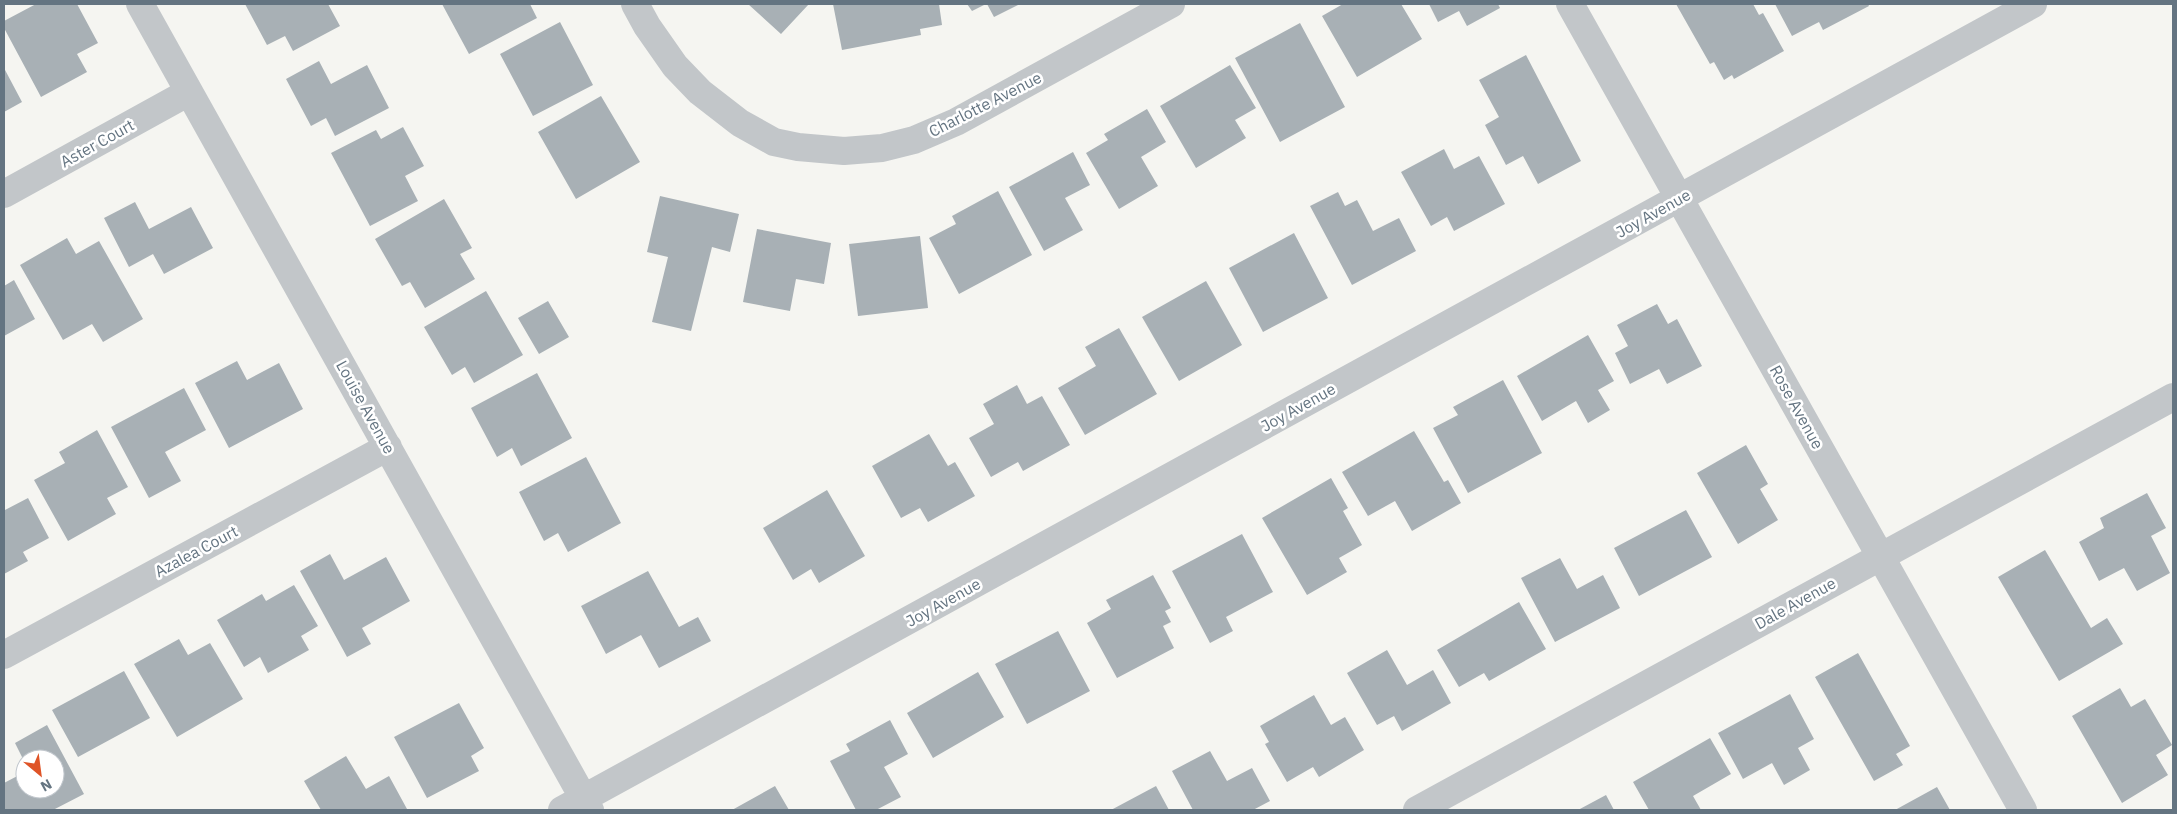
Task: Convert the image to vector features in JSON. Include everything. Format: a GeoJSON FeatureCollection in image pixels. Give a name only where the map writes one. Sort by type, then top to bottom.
{"type":"FeatureCollection","features":[{"type":"Feature","properties":{"kind":"street","name":"Louise Avenue"},"geometry":{"type":"LineString","coordinates":[[140,4],[388,447],[579,806]]}},
{"type":"Feature","properties":{"kind":"street","name":"Charlotte Avenue"},"geometry":{"type":"LineString","coordinates":[[635,4],[647,26],[675,66],[700,92],[740,123],[774,142],[798,147],[844,151],[882,148],[914,140],[956,122],[1171,4]]}},
{"type":"Feature","properties":{"kind":"street","name":"Rose Avenue"},"geometry":{"type":"LineString","coordinates":[[1570,4],[2022,810]]}},
{"type":"Feature","properties":{"kind":"street","name":"Joy Avenue"},"geometry":{"type":"LineString","coordinates":[[579,806],[2034,4]]}},
{"type":"Feature","properties":{"kind":"street","name":"Aster Court"},"geometry":{"type":"LineString","coordinates":[[4,194],[189,92]]}},
{"type":"Feature","properties":{"kind":"street","name":"Dale Avenue"},"geometry":{"type":"LineString","coordinates":[[1417,810],[2173,397]]}},
{"type":"Feature","properties":{"kind":"street","name":"Azalea Court"},"geometry":{"type":"LineString","coordinates":[[4,656],[388,447]]}},
{"type":"Feature","properties":{"kind":"building"},"geometry":{"type":"Polygon","coordinates":[[[36,4],[77,4],[98,43],[77,54],[87,72],[41,97],[4,28],[4,21],[36,4]]]}},
{"type":"Feature","properties":{"kind":"building"},"geometry":{"type":"Polygon","coordinates":[[[245,4],[328,4],[340,26],[293,51],[285,36],[267,45],[245,4]]]}},
{"type":"Feature","properties":{"kind":"building"},"geometry":{"type":"Polygon","coordinates":[[[442,4],[530,4],[537,18],[469,54],[442,4]]]}},
{"type":"Feature","properties":{"kind":"building"},"geometry":{"type":"Polygon","coordinates":[[[748,4],[809,4],[781,34],[748,4]]]}},
{"type":"Feature","properties":{"kind":"building"},"geometry":{"type":"Polygon","coordinates":[[[833,4],[939,4],[942,25],[920,29],[921,35],[842,50],[833,4]]]}},
{"type":"Feature","properties":{"kind":"building"},"geometry":{"type":"Polygon","coordinates":[[[967,4],[986,4],[972,11],[967,4]]]}},
{"type":"Feature","properties":{"kind":"building"},"geometry":{"type":"Polygon","coordinates":[[[987,4],[1020,4],[994,17],[987,4]]]}},
{"type":"Feature","properties":{"kind":"building"},"geometry":{"type":"Polygon","coordinates":[[[1343,4],[1401,4],[1422,39],[1357,77],[1322,16],[1343,4]]]}},
{"type":"Feature","properties":{"kind":"building"},"geometry":{"type":"Polygon","coordinates":[[[1429,4],[1498,4],[1500,8],[1467,26],[1459,11],[1438,22],[1429,4]]]}},
{"type":"Feature","properties":{"kind":"building"},"geometry":{"type":"Polygon","coordinates":[[[1676,4],[1753,4],[1759,15],[1763,13],[1784,51],[1734,79],[1732,75],[1724,80],[1714,62],[1710,64],[1676,4]]]}},
{"type":"Feature","properties":{"kind":"building"},"geometry":{"type":"Polygon","coordinates":[[[1775,4],[1868,4],[1869,6],[1823,30],[1819,22],[1792,36],[1775,4]]]}},
{"type":"Feature","properties":{"kind":"building"},"geometry":{"type":"Polygon","coordinates":[[[560,22],[593,85],[533,116],[500,54],[560,22]]]}},
{"type":"Feature","properties":{"kind":"building"},"geometry":{"type":"Polygon","coordinates":[[[1300,23],[1345,107],[1280,142],[1235,58],[1300,23]]]}},
{"type":"Feature","properties":{"kind":"building"},"geometry":{"type":"Polygon","coordinates":[[[1526,55],[1581,161],[1538,184],[1523,156],[1506,165],[1485,125],[1499,117],[1479,80],[1526,55]]]}},
{"type":"Feature","properties":{"kind":"building"},"geometry":{"type":"Polygon","coordinates":[[[319,61],[331,84],[367,65],[389,108],[335,136],[326,118],[311,126],[286,79],[319,61]]]}},
{"type":"Feature","properties":{"kind":"building"},"geometry":{"type":"Polygon","coordinates":[[[1230,65],[1256,108],[1235,120],[1246,138],[1196,168],[1160,106],[1230,65]]]}},
{"type":"Feature","properties":{"kind":"building"},"geometry":{"type":"Polygon","coordinates":[[[4,68],[22,102],[4,112],[4,68]]]}},
{"type":"Feature","properties":{"kind":"building"},"geometry":{"type":"Polygon","coordinates":[[[601,96],[640,162],[576,199],[538,132],[601,96]]]}},
{"type":"Feature","properties":{"kind":"building"},"geometry":{"type":"Polygon","coordinates":[[[1147,109],[1166,142],[1141,157],[1158,186],[1119,209],[1086,153],[1108,140],[1104,134],[1147,109]]]}},
{"type":"Feature","properties":{"kind":"building"},"geometry":{"type":"Polygon","coordinates":[[[403,127],[424,166],[405,176],[418,201],[370,226],[331,153],[376,130],[381,139],[403,127]]]}},
{"type":"Feature","properties":{"kind":"building"},"geometry":{"type":"Polygon","coordinates":[[[1444,149],[1454,169],[1479,156],[1505,204],[1454,231],[1447,217],[1431,226],[1401,172],[1444,149]]]}},
{"type":"Feature","properties":{"kind":"building"},"geometry":{"type":"Polygon","coordinates":[[[1073,152],[1090,185],[1065,198],[1083,230],[1044,251],[1009,187],[1073,152]]]}},
{"type":"Feature","properties":{"kind":"building"},"geometry":{"type":"Polygon","coordinates":[[[998,191],[1032,255],[959,294],[929,238],[956,224],[952,216],[998,191]]]}},
{"type":"Feature","properties":{"kind":"building"},"geometry":{"type":"Polygon","coordinates":[[[1338,192],[1345,206],[1357,200],[1373,231],[1399,218],[1416,251],[1352,285],[1310,206],[1338,192]]]}},
{"type":"Feature","properties":{"kind":"building"},"geometry":{"type":"Polygon","coordinates":[[[660,196],[739,214],[730,252],[712,247],[691,331],[652,322],[668,257],[647,252],[660,196]]]}},
{"type":"Feature","properties":{"kind":"building"},"geometry":{"type":"Polygon","coordinates":[[[444,199],[472,248],[460,254],[475,279],[425,308],[410,282],[402,286],[375,239],[444,199]]]}},
{"type":"Feature","properties":{"kind":"building"},"geometry":{"type":"Polygon","coordinates":[[[135,202],[149,229],[191,207],[213,248],[164,274],[153,254],[129,267],[104,218],[135,202]]]}},
{"type":"Feature","properties":{"kind":"building"},"geometry":{"type":"Polygon","coordinates":[[[757,229],[831,243],[824,284],[796,279],[790,311],[743,302],[757,229]]]}},
{"type":"Feature","properties":{"kind":"building"},"geometry":{"type":"Polygon","coordinates":[[[1294,233],[1328,298],[1263,332],[1229,268],[1294,233]]]}},
{"type":"Feature","properties":{"kind":"building"},"geometry":{"type":"Polygon","coordinates":[[[920,236],[928,308],[858,316],[849,244],[920,236]]]}},
{"type":"Feature","properties":{"kind":"building"},"geometry":{"type":"Polygon","coordinates":[[[67,238],[76,254],[99,241],[143,319],[103,342],[92,324],[63,340],[20,265],[67,238]]]}},
{"type":"Feature","properties":{"kind":"building"},"geometry":{"type":"Polygon","coordinates":[[[14,280],[35,319],[4,336],[4,286],[14,280]]]}},
{"type":"Feature","properties":{"kind":"building"},"geometry":{"type":"Polygon","coordinates":[[[1206,281],[1242,345],[1179,381],[1142,317],[1206,281]]]}},
{"type":"Feature","properties":{"kind":"building"},"geometry":{"type":"Polygon","coordinates":[[[486,291],[523,355],[474,383],[465,367],[452,375],[424,327],[486,291]]]}},
{"type":"Feature","properties":{"kind":"building"},"geometry":{"type":"Polygon","coordinates":[[[548,301],[569,337],[539,354],[518,318],[548,301]]]}},
{"type":"Feature","properties":{"kind":"building"},"geometry":{"type":"Polygon","coordinates":[[[1657,304],[1668,324],[1677,319],[1702,366],[1667,384],[1659,369],[1630,384],[1615,353],[1628,346],[1617,325],[1657,304]]]}},
{"type":"Feature","properties":{"kind":"building"},"geometry":{"type":"Polygon","coordinates":[[[1119,328],[1157,394],[1085,435],[1058,388],[1096,366],[1085,347],[1119,328]]]}},
{"type":"Feature","properties":{"kind":"building"},"geometry":{"type":"Polygon","coordinates":[[[1588,335],[1614,381],[1598,390],[1610,410],[1588,423],[1576,401],[1542,421],[1517,376],[1588,335]]]}},
{"type":"Feature","properties":{"kind":"building"},"geometry":{"type":"Polygon","coordinates":[[[237,361],[247,380],[279,363],[303,409],[229,448],[195,383],[237,361]]]}},
{"type":"Feature","properties":{"kind":"building"},"geometry":{"type":"Polygon","coordinates":[[[537,373],[572,438],[521,466],[512,448],[497,457],[471,408],[537,373]]]}},
{"type":"Feature","properties":{"kind":"building"},"geometry":{"type":"Polygon","coordinates":[[[1503,380],[1542,453],[1468,493],[1433,428],[1458,415],[1453,407],[1503,380]]]}},
{"type":"Feature","properties":{"kind":"building"},"geometry":{"type":"Polygon","coordinates":[[[1017,385],[1027,404],[1042,396],[1070,445],[1023,471],[1018,462],[991,477],[969,438],[994,424],[983,404],[1017,385]]]}},
{"type":"Feature","properties":{"kind":"building"},"geometry":{"type":"Polygon","coordinates":[[[184,388],[206,430],[165,452],[181,481],[149,498],[111,427],[184,388]]]}},
{"type":"Feature","properties":{"kind":"building"},"geometry":{"type":"Polygon","coordinates":[[[97,430],[128,487],[107,498],[116,514],[68,541],[34,480],[65,463],[59,452],[97,430]]]}},
{"type":"Feature","properties":{"kind":"building"},"geometry":{"type":"Polygon","coordinates":[[[1414,431],[1444,482],[1448,480],[1461,503],[1412,531],[1395,501],[1368,516],[1342,472],[1414,431]]]}},
{"type":"Feature","properties":{"kind":"building"},"geometry":{"type":"Polygon","coordinates":[[[929,434],[948,466],[955,462],[975,496],[928,522],[920,508],[901,518],[872,466],[929,434]]]}},
{"type":"Feature","properties":{"kind":"building"},"geometry":{"type":"Polygon","coordinates":[[[1746,445],[1768,484],[1760,489],[1778,520],[1738,544],[1697,473],[1746,445]]]}},
{"type":"Feature","properties":{"kind":"building"},"geometry":{"type":"Polygon","coordinates":[[[586,457],[621,523],[568,552],[558,533],[544,541],[519,492],[586,457]]]}},
{"type":"Feature","properties":{"kind":"building"},"geometry":{"type":"Polygon","coordinates":[[[1331,478],[1348,508],[1343,511],[1362,545],[1339,558],[1347,572],[1307,595],[1262,518],[1331,478]]]}},
{"type":"Feature","properties":{"kind":"building"},"geometry":{"type":"Polygon","coordinates":[[[827,490],[865,556],[819,583],[811,569],[793,580],[763,528],[827,490]]]}},
{"type":"Feature","properties":{"kind":"building"},"geometry":{"type":"Polygon","coordinates":[[[2147,493],[2166,528],[2151,536],[2170,573],[2137,591],[2124,568],[2099,581],[2079,542],[2104,528],[2100,518],[2147,493]]]}},
{"type":"Feature","properties":{"kind":"building"},"geometry":{"type":"Polygon","coordinates":[[[28,498],[49,538],[23,552],[28,561],[4,574],[4,507],[5,510],[28,498]]]}},
{"type":"Feature","properties":{"kind":"building"},"geometry":{"type":"Polygon","coordinates":[[[1686,510],[1712,557],[1639,596],[1614,548],[1686,510]]]}},
{"type":"Feature","properties":{"kind":"building"},"geometry":{"type":"Polygon","coordinates":[[[1242,534],[1273,592],[1226,617],[1233,631],[1210,643],[1172,571],[1242,534]]]}},
{"type":"Feature","properties":{"kind":"building"},"geometry":{"type":"Polygon","coordinates":[[[2045,550],[2091,628],[2107,618],[2123,644],[2059,681],[1998,577],[2045,550]]]}},
{"type":"Feature","properties":{"kind":"building"},"geometry":{"type":"Polygon","coordinates":[[[330,554],[344,580],[386,557],[410,601],[362,628],[371,644],[347,657],[300,571],[330,554]]]}},
{"type":"Feature","properties":{"kind":"building"},"geometry":{"type":"Polygon","coordinates":[[[1560,558],[1577,589],[1603,575],[1620,608],[1555,642],[1521,578],[1560,558]]]}},
{"type":"Feature","properties":{"kind":"building"},"geometry":{"type":"Polygon","coordinates":[[[648,571],[679,627],[698,617],[711,641],[659,668],[641,635],[606,654],[581,606],[648,571]]]}},
{"type":"Feature","properties":{"kind":"building"},"geometry":{"type":"Polygon","coordinates":[[[1153,575],[1171,608],[1165,611],[1171,622],[1163,626],[1174,648],[1117,678],[1087,623],[1111,609],[1106,600],[1153,575]]]}},
{"type":"Feature","properties":{"kind":"building"},"geometry":{"type":"Polygon","coordinates":[[[294,585],[318,626],[301,636],[309,650],[268,673],[260,657],[244,667],[217,620],[262,594],[266,601],[294,585]]]}},
{"type":"Feature","properties":{"kind":"building"},"geometry":{"type":"Polygon","coordinates":[[[1519,602],[1546,649],[1489,681],[1484,673],[1459,687],[1437,650],[1519,602]]]}},
{"type":"Feature","properties":{"kind":"building"},"geometry":{"type":"Polygon","coordinates":[[[1058,631],[1090,691],[1027,724],[995,664],[1058,631]]]}},
{"type":"Feature","properties":{"kind":"building"},"geometry":{"type":"Polygon","coordinates":[[[179,639],[188,655],[210,643],[243,699],[177,737],[134,664],[179,639]]]}},
{"type":"Feature","properties":{"kind":"building"},"geometry":{"type":"Polygon","coordinates":[[[1387,650],[1407,685],[1433,670],[1451,703],[1402,731],[1394,716],[1377,725],[1347,673],[1387,650]]]}},
{"type":"Feature","properties":{"kind":"building"},"geometry":{"type":"Polygon","coordinates":[[[1858,653],[1910,746],[1896,754],[1903,765],[1874,781],[1815,677],[1858,653]]]}},
{"type":"Feature","properties":{"kind":"building"},"geometry":{"type":"Polygon","coordinates":[[[124,671],[150,718],[78,757],[52,710],[124,671]]]}},
{"type":"Feature","properties":{"kind":"building"},"geometry":{"type":"Polygon","coordinates":[[[978,672],[1004,717],[933,758],[907,713],[978,672]]]}},
{"type":"Feature","properties":{"kind":"building"},"geometry":{"type":"Polygon","coordinates":[[[2120,688],[2131,707],[2145,699],[2172,745],[2156,755],[2168,775],[2122,803],[2072,716],[2120,688]]]}},
{"type":"Feature","properties":{"kind":"building"},"geometry":{"type":"Polygon","coordinates":[[[1790,694],[1814,739],[1798,748],[1810,770],[1784,785],[1772,763],[1743,779],[1718,733],[1790,694]]]}},
{"type":"Feature","properties":{"kind":"building"},"geometry":{"type":"Polygon","coordinates":[[[1314,695],[1331,725],[1345,717],[1364,750],[1319,777],[1313,767],[1287,782],[1265,744],[1269,742],[1260,726],[1314,695]]]}},
{"type":"Feature","properties":{"kind":"building"},"geometry":{"type":"Polygon","coordinates":[[[459,703],[484,748],[471,756],[479,771],[427,798],[394,737],[459,703]]]}},
{"type":"Feature","properties":{"kind":"building"},"geometry":{"type":"Polygon","coordinates":[[[890,720],[908,754],[884,767],[901,797],[876,810],[856,810],[830,761],[850,751],[846,744],[890,720]]]}},
{"type":"Feature","properties":{"kind":"building"},"geometry":{"type":"Polygon","coordinates":[[[47,725],[60,749],[18,749],[15,743],[47,725]]]}},
{"type":"Feature","properties":{"kind":"building"},"geometry":{"type":"Polygon","coordinates":[[[1710,738],[1731,774],[1693,796],[1701,810],[1649,810],[1633,782],[1710,738]]]}},
{"type":"Feature","properties":{"kind":"building"},"geometry":{"type":"Polygon","coordinates":[[[1210,751],[1227,781],[1252,768],[1270,801],[1253,810],[1193,810],[1172,771],[1210,751]]]}},
{"type":"Feature","properties":{"kind":"building"},"geometry":{"type":"Polygon","coordinates":[[[346,756],[366,789],[389,776],[407,809],[321,810],[304,781],[346,756]]]}},
{"type":"Feature","properties":{"kind":"building"},"geometry":{"type":"Polygon","coordinates":[[[65,759],[84,794],[53,810],[4,810],[4,783],[15,777],[15,799],[65,799],[65,759]]]}},
{"type":"Feature","properties":{"kind":"building"},"geometry":{"type":"Polygon","coordinates":[[[775,786],[789,810],[732,810],[775,786]]]}},
{"type":"Feature","properties":{"kind":"building"},"geometry":{"type":"Polygon","coordinates":[[[1156,786],[1169,810],[1111,810],[1156,786]]]}},
{"type":"Feature","properties":{"kind":"building"},"geometry":{"type":"Polygon","coordinates":[[[1937,787],[1950,810],[1895,810],[1937,787]]]}},
{"type":"Feature","properties":{"kind":"building"},"geometry":{"type":"Polygon","coordinates":[[[1606,795],[1614,810],[1578,810],[1606,795]]]}}]}
